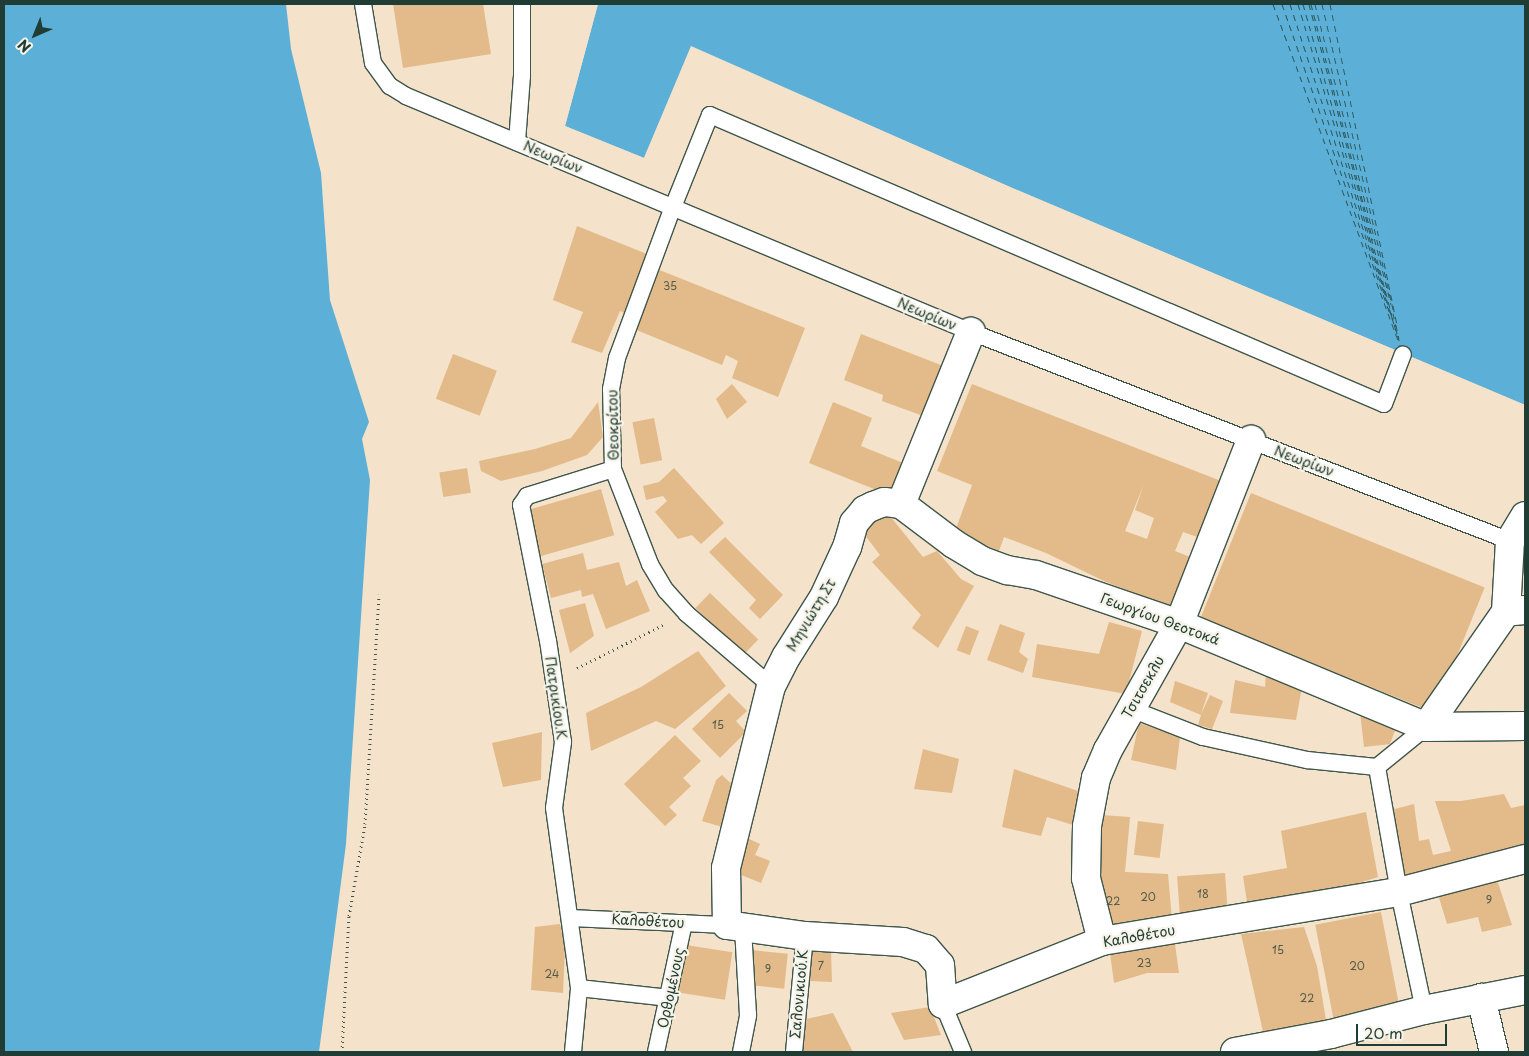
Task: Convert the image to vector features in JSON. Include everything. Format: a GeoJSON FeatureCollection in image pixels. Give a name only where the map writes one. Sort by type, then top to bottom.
{"type":"FeatureCollection","features":[{"type":"Feature","properties":{"kind":"street"},"geometry":{"type":"LineString","coordinates":[[901,504],[971,332]]}},
{"type":"Feature","properties":{"kind":"street","name":"Τσιτσεκλυ"},"geometry":{"type":"LineString","coordinates":[[1102,941],[1086,878],[1086,826],[1096,778],[1108,750],[1179,624],[1252,440]]}},
{"type":"Feature","properties":{"kind":"street","name":"Μηνιώτη.Στ"},"geometry":{"type":"LineString","coordinates":[[735,927],[726,868],[772,686],[786,656],[824,597],[844,555],[854,523],[865,510],[873,506],[884,502],[901,504]]}},
{"type":"Feature","properties":{"kind":"street","name":"Γεωργίου Θεοτοκά"},"geometry":{"type":"LineString","coordinates":[[901,504],[954,544],[982,560],[1008,570],[1036,575],[1179,624],[1426,727]]}},
{"type":"Feature","properties":{"kind":"street"},"geometry":{"type":"LineString","coordinates":[[1426,727],[1516,611],[1510,541],[1525,516]]}},
{"type":"Feature","properties":{"kind":"street"},"geometry":{"type":"LineString","coordinates":[[1426,727],[1525,726]]}},
{"type":"Feature","properties":{"kind":"street","name":"Καλοθέτου"},"geometry":{"type":"LineString","coordinates":[[735,927],[805,936],[903,942],[926,949],[940,965],[943,1004],[1102,941],[1399,892],[1525,859]]}},
{"type":"Feature","properties":{"kind":"street"},"geometry":{"type":"LineString","coordinates":[[1235,1052],[1333,1043],[1424,1010],[1525,990]]}},
{"type":"Feature","properties":{"kind":"street"},"geometry":{"type":"LineString","coordinates":[[1481,998],[1494,1052]]}},
{"type":"Feature","properties":{"kind":"lane","name":"Νεωρίων"},"geometry":{"type":"LineString","coordinates":[[363,4],[373,63],[390,86],[406,96],[971,332],[1510,541]]}},
{"type":"Feature","properties":{"kind":"lane"},"geometry":{"type":"LineString","coordinates":[[517,142],[522,76],[522,4]]}},
{"type":"Feature","properties":{"kind":"lane","name":"Θεοκρίτου"},"geometry":{"type":"LineString","coordinates":[[772,686],[687,614],[666,591],[650,564],[613,469],[611,389],[617,358],[673,207],[710,115],[1384,404],[1403,354]]}},
{"type":"Feature","properties":{"kind":"lane","name":"Πατρικίου.Κ"},"geometry":{"type":"LineString","coordinates":[[573,1052],[579,988],[554,808],[563,742],[554,680],[521,505],[527,496],[613,469]]}},
{"type":"Feature","properties":{"kind":"lane"},"geometry":{"type":"LineString","coordinates":[[1131,709],[1203,737],[1307,760],[1377,767],[1426,727]]}},
{"type":"Feature","properties":{"kind":"lane"},"geometry":{"type":"LineString","coordinates":[[1377,767],[1399,892],[1424,1010]]}},
{"type":"Feature","properties":{"kind":"lane","name":"Καλοθέτου"},"geometry":{"type":"LineString","coordinates":[[570,918],[735,927]]}},
{"type":"Feature","properties":{"kind":"lane","name":"Ορθομένους"},"geometry":{"type":"LineString","coordinates":[[656,1052],[684,923]]}},
{"type":"Feature","properties":{"kind":"lane"},"geometry":{"type":"LineString","coordinates":[[735,927],[748,1015],[741,1052]]}},
{"type":"Feature","properties":{"kind":"lane","name":"Σαλονικιού.Κ"},"geometry":{"type":"LineString","coordinates":[[794,1052],[805,936]]}},
{"type":"Feature","properties":{"kind":"lane"},"geometry":{"type":"LineString","coordinates":[[579,988],[669,998]]}},
{"type":"Feature","properties":{"kind":"lane"},"geometry":{"type":"LineString","coordinates":[[943,1004],[963,1052]]}},
{"type":"Feature","properties":{"kind":"path"},"geometry":{"type":"LineString","coordinates":[[342,1052],[349,916],[365,824],[379,594]]}},
{"type":"Feature","properties":{"kind":"path"},"geometry":{"type":"LineString","coordinates":[[554,680],[687,614]]}},
{"type":"Feature","properties":{"kind":"water"},"geometry":{"type":"Polygon","coordinates":[[[4,4],[286,4],[291,49],[321,173],[330,300],[369,422],[362,439],[370,480],[346,844],[319,1052],[4,1052],[4,4]]]}},
{"type":"Feature","properties":{"kind":"water"},"geometry":{"type":"Polygon","coordinates":[[[598,4],[1525,4],[1525,405],[1010,187],[691,47],[644,158],[565,126],[598,4]]]}},
{"type":"Feature","properties":{"kind":"pier"},"geometry":{"type":"Polygon","coordinates":[[[596,4],[598,4],[565,126],[644,158],[691,46],[1010,187],[1525,405],[1525,408],[1009,189],[692,50],[645,160],[564,128],[562,125],[596,4]]]}},
{"type":"Feature","properties":{"kind":"building"},"geometry":{"type":"Polygon","coordinates":[[[393,4],[483,4],[491,54],[403,68],[393,4]]]}},
{"type":"Feature","properties":{"kind":"building"},"geometry":{"type":"Polygon","coordinates":[[[577,226],[647,254],[624,313],[620,311],[602,353],[571,342],[583,312],[553,300],[577,226]]]}},
{"type":"Feature","properties":{"kind":"building"},"geometry":{"type":"Polygon","coordinates":[[[657,269],[805,328],[778,397],[732,378],[738,361],[726,355],[722,365],[634,329],[657,269]]]}},
{"type":"Feature","properties":{"kind":"building"},"geometry":{"type":"Polygon","coordinates":[[[861,334],[946,367],[926,417],[882,401],[883,395],[844,380],[861,334]]]}},
{"type":"Feature","properties":{"kind":"building"},"geometry":{"type":"Polygon","coordinates":[[[453,354],[497,371],[480,416],[436,399],[453,354]]]}},
{"type":"Feature","properties":{"kind":"building"},"geometry":{"type":"Polygon","coordinates":[[[732,384],[747,402],[727,419],[716,399],[732,384]]]}},
{"type":"Feature","properties":{"kind":"building"},"geometry":{"type":"Polygon","coordinates":[[[972,384],[1221,481],[1200,538],[1183,532],[1175,551],[1190,557],[1171,607],[1106,582],[1046,553],[1004,537],[999,551],[954,534],[972,485],[937,471],[972,384]],[[1144,484],[1125,531],[1147,539],[1154,518],[1135,510],[1144,484]]]}},
{"type":"Feature","properties":{"kind":"building"},"geometry":{"type":"Polygon","coordinates":[[[598,402],[603,437],[587,455],[542,471],[501,481],[481,471],[479,461],[535,449],[571,438],[598,402]]]}},
{"type":"Feature","properties":{"kind":"building"},"geometry":{"type":"Polygon","coordinates":[[[833,402],[872,418],[861,446],[903,463],[889,495],[809,463],[833,402]]]}},
{"type":"Feature","properties":{"kind":"building"},"geometry":{"type":"Polygon","coordinates":[[[654,418],[662,460],[641,464],[632,422],[654,418]]]}},
{"type":"Feature","properties":{"kind":"building"},"geometry":{"type":"Polygon","coordinates":[[[467,468],[471,493],[443,497],[439,472],[467,468]]]}},
{"type":"Feature","properties":{"kind":"building"},"geometry":{"type":"Polygon","coordinates":[[[674,468],[724,523],[701,544],[692,535],[678,539],[655,512],[667,501],[663,496],[646,500],[643,486],[659,482],[674,468]]]}},
{"type":"Feature","properties":{"kind":"building"},"geometry":{"type":"Polygon","coordinates":[[[601,489],[614,535],[540,556],[527,510],[601,489]]]}},
{"type":"Feature","properties":{"kind":"building"},"geometry":{"type":"Polygon","coordinates":[[[1251,493],[1485,587],[1434,713],[1200,618],[1251,493]]]}},
{"type":"Feature","properties":{"kind":"building"},"geometry":{"type":"Polygon","coordinates":[[[886,511],[923,557],[937,551],[961,579],[974,586],[938,648],[912,628],[921,615],[872,562],[880,555],[861,530],[886,511]]]}},
{"type":"Feature","properties":{"kind":"building"},"geometry":{"type":"Polygon","coordinates":[[[725,537],[783,595],[760,619],[749,608],[756,600],[709,552],[725,537]]]}},
{"type":"Feature","properties":{"kind":"building"},"geometry":{"type":"Polygon","coordinates":[[[583,553],[587,570],[619,562],[626,586],[637,580],[650,611],[606,629],[593,594],[582,597],[581,590],[551,598],[542,564],[583,553]]]}},
{"type":"Feature","properties":{"kind":"building"},"geometry":{"type":"Polygon","coordinates":[[[710,593],[758,640],[744,655],[695,608],[710,593]]]}},
{"type":"Feature","properties":{"kind":"building"},"geometry":{"type":"Polygon","coordinates":[[[585,603],[594,636],[570,653],[559,610],[585,603]]]}},
{"type":"Feature","properties":{"kind":"building"},"geometry":{"type":"Polygon","coordinates":[[[1109,622],[1142,631],[1126,694],[1032,677],[1037,644],[1099,654],[1109,622]]]}},
{"type":"Feature","properties":{"kind":"building"},"geometry":{"type":"Polygon","coordinates":[[[1000,624],[1025,633],[1019,652],[1028,659],[1023,673],[987,660],[1000,624]]]}},
{"type":"Feature","properties":{"kind":"building"},"geometry":{"type":"Polygon","coordinates":[[[966,626],[979,631],[970,655],[957,650],[966,626]]]}},
{"type":"Feature","properties":{"kind":"building"},"geometry":{"type":"Polygon","coordinates":[[[698,651],[726,686],[675,729],[656,721],[591,751],[586,713],[641,687],[698,651]]]}},
{"type":"Feature","properties":{"kind":"building"},"geometry":{"type":"Polygon","coordinates":[[[1266,673],[1302,687],[1296,720],[1230,713],[1235,680],[1265,687],[1266,673]]]}},
{"type":"Feature","properties":{"kind":"building"},"geometry":{"type":"Polygon","coordinates":[[[1175,681],[1208,693],[1201,714],[1210,695],[1223,701],[1212,729],[1198,725],[1201,715],[1170,702],[1175,681]]]}},
{"type":"Feature","properties":{"kind":"building"},"geometry":{"type":"Polygon","coordinates":[[[729,693],[747,711],[736,721],[746,732],[720,758],[692,729],[729,693]]]}},
{"type":"Feature","properties":{"kind":"building"},"geometry":{"type":"Polygon","coordinates":[[[1360,712],[1397,725],[1390,744],[1364,747],[1360,712]]]}},
{"type":"Feature","properties":{"kind":"building"},"geometry":{"type":"Polygon","coordinates":[[[1139,723],[1180,737],[1176,770],[1131,760],[1139,723]]]}},
{"type":"Feature","properties":{"kind":"building"},"geometry":{"type":"Polygon","coordinates":[[[542,732],[541,780],[503,787],[492,743],[542,732]]]}},
{"type":"Feature","properties":{"kind":"building"},"geometry":{"type":"Polygon","coordinates":[[[675,735],[701,761],[683,778],[691,786],[669,807],[677,815],[665,826],[624,784],[675,735]]]}},
{"type":"Feature","properties":{"kind":"building"},"geometry":{"type":"Polygon","coordinates":[[[923,749],[959,759],[952,793],[914,789],[923,749]]]}},
{"type":"Feature","properties":{"kind":"building"},"geometry":{"type":"Polygon","coordinates":[[[1014,769],[1081,792],[1073,825],[1047,817],[1041,836],[1002,827],[1014,769]]]}},
{"type":"Feature","properties":{"kind":"building"},"geometry":{"type":"Polygon","coordinates":[[[722,775],[738,790],[729,829],[702,821],[716,780],[722,775]]]}},
{"type":"Feature","properties":{"kind":"building"},"geometry":{"type":"Polygon","coordinates":[[[1504,794],[1511,808],[1525,805],[1525,849],[1405,879],[1391,810],[1414,804],[1419,841],[1429,839],[1433,855],[1451,851],[1435,801],[1461,801],[1504,794]]]}},
{"type":"Feature","properties":{"kind":"building"},"geometry":{"type":"Polygon","coordinates":[[[1366,812],[1378,877],[1346,887],[1247,902],[1243,876],[1287,868],[1281,831],[1366,812]]]}},
{"type":"Feature","properties":{"kind":"building"},"geometry":{"type":"Polygon","coordinates":[[[1101,815],[1130,817],[1125,872],[1168,874],[1172,920],[1107,931],[1093,873],[1101,815]]]}},
{"type":"Feature","properties":{"kind":"building"},"geometry":{"type":"Polygon","coordinates":[[[1138,821],[1164,824],[1160,858],[1134,855],[1138,821]]]}},
{"type":"Feature","properties":{"kind":"building"},"geometry":{"type":"Polygon","coordinates":[[[747,838],[760,844],[755,855],[770,861],[761,883],[734,872],[747,838]]]}},
{"type":"Feature","properties":{"kind":"building"},"geometry":{"type":"Polygon","coordinates":[[[1225,873],[1228,912],[1180,915],[1177,876],[1225,873]]]}},
{"type":"Feature","properties":{"kind":"building"},"geometry":{"type":"Polygon","coordinates":[[[1496,877],[1512,925],[1482,932],[1478,917],[1447,924],[1437,891],[1496,877]]]}},
{"type":"Feature","properties":{"kind":"building"},"geometry":{"type":"Polygon","coordinates":[[[1381,912],[1400,1007],[1334,1020],[1315,925],[1381,912]]]}},
{"type":"Feature","properties":{"kind":"building"},"geometry":{"type":"Polygon","coordinates":[[[560,924],[565,947],[563,993],[531,990],[535,927],[560,924]]]}},
{"type":"Feature","properties":{"kind":"building"},"geometry":{"type":"Polygon","coordinates":[[[1304,927],[1317,966],[1327,1026],[1264,1036],[1241,934],[1304,927]]]}},
{"type":"Feature","properties":{"kind":"building"},"geometry":{"type":"Polygon","coordinates":[[[1149,944],[1175,944],[1179,973],[1147,973],[1114,983],[1110,953],[1149,944]]]}},
{"type":"Feature","properties":{"kind":"building"},"geometry":{"type":"Polygon","coordinates":[[[686,945],[732,952],[725,1000],[678,992],[686,945]]]}},
{"type":"Feature","properties":{"kind":"building"},"geometry":{"type":"Polygon","coordinates":[[[812,949],[831,951],[832,982],[809,981],[812,949]]]}},
{"type":"Feature","properties":{"kind":"building"},"geometry":{"type":"Polygon","coordinates":[[[751,950],[788,954],[784,989],[747,985],[751,950]]]}},
{"type":"Feature","properties":{"kind":"building"},"geometry":{"type":"Polygon","coordinates":[[[930,1007],[941,1035],[904,1040],[891,1013],[930,1007]]]}},
{"type":"Feature","properties":{"kind":"building"},"geometry":{"type":"Polygon","coordinates":[[[833,1013],[853,1052],[800,1052],[802,1020],[833,1013]]]}},
{"type":"Feature","properties":{"kind":"ferry route"},"geometry":{"type":"LineString","coordinates":[[1273,4],[1400,346]]}},
{"type":"Feature","properties":{"kind":"ferry route"},"geometry":{"type":"LineString","coordinates":[[1282,4],[1390,315]]}},
{"type":"Feature","properties":{"kind":"ferry route"},"geometry":{"type":"LineString","coordinates":[[1290,4],[1397,334]]}},
{"type":"Feature","properties":{"kind":"ferry route"},"geometry":{"type":"LineString","coordinates":[[1298,4],[1391,314]]}},
{"type":"Feature","properties":{"kind":"ferry route"},"geometry":{"type":"LineString","coordinates":[[1303,4],[1387,298]]}},
{"type":"Feature","properties":{"kind":"ferry route"},"geometry":{"type":"LineString","coordinates":[[1309,4],[1392,315]]}},
{"type":"Feature","properties":{"kind":"ferry route"},"geometry":{"type":"LineString","coordinates":[[1311,4],[1373,240]]}},
{"type":"Feature","properties":{"kind":"ferry route"},"geometry":{"type":"LineString","coordinates":[[1315,4],[1391,305]]}},
{"type":"Feature","properties":{"kind":"ferry route"},"geometry":{"type":"LineString","coordinates":[[1322,4],[1394,314]]}},
{"type":"Feature","properties":{"kind":"ferry route"},"geometry":{"type":"LineString","coordinates":[[1330,4],[1397,326]]}},
{"type":"Feature","properties":{"kind":"ferry route"},"geometry":{"type":"LineString","coordinates":[[1393,313],[1396,327]]}},
{"type":"Feature","properties":{"kind":"ferry route"},"geometry":{"type":"LineString","coordinates":[[1391,314],[1400,344]]}},
{"type":"Feature","properties":{"kind":"ferry route"},"geometry":{"type":"LineString","coordinates":[[1396,325],[1399,339]]}}]}
